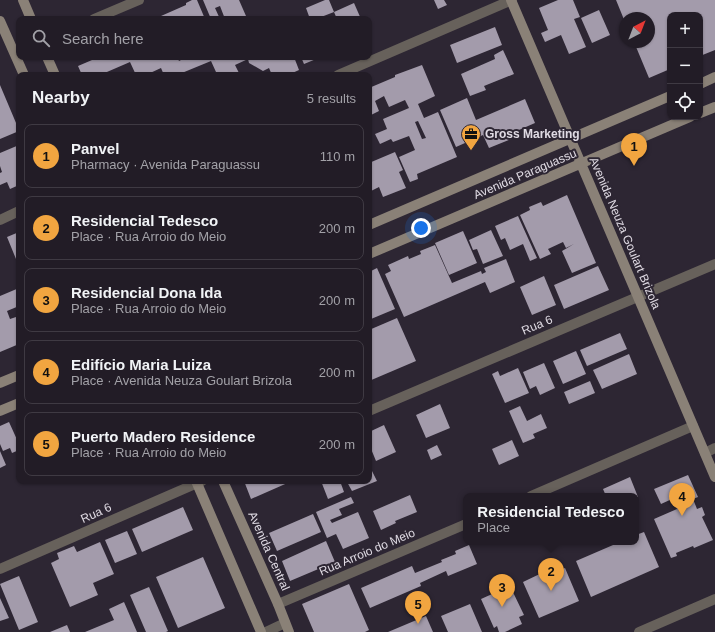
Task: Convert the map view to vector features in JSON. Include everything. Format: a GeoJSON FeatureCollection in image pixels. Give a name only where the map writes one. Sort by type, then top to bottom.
{"type":"FeatureCollection","features":[{"type":"Feature","properties":{"kind":"main road"},"geometry":{"type":"LineString","coordinates":[[23,0],[30,16]]}},
{"type":"Feature","properties":{"kind":"main road","name":"Avenida Neuza Goulart Brizola"},"geometry":{"type":"LineString","coordinates":[[512,0],[715,477]]}},
{"type":"Feature","properties":{"kind":"main road"},"geometry":{"type":"LineString","coordinates":[[0,21],[16,49]]}},
{"type":"Feature","properties":{"kind":"main road"},"geometry":{"type":"LineString","coordinates":[[20,60],[23,72]]}},
{"type":"Feature","properties":{"kind":"main road"},"geometry":{"type":"LineString","coordinates":[[48,60],[54,72]]}},
{"type":"Feature","properties":{"kind":"main road"},"geometry":{"type":"LineString","coordinates":[[703,83],[715,77]]}},
{"type":"Feature","properties":{"kind":"main road","name":"Avenida Paraguassu"},"geometry":{"type":"LineString","coordinates":[[372,224],[667,97]]}},
{"type":"Feature","properties":{"kind":"main road"},"geometry":{"type":"LineString","coordinates":[[703,112],[715,106]]}},
{"type":"Feature","properties":{"kind":"main road","name":"Avenida Paraguassu"},"geometry":{"type":"LineString","coordinates":[[372,253],[683,120]]}},
{"type":"Feature","properties":{"kind":"main road"},"geometry":{"type":"LineString","coordinates":[[0,383],[16,376]]}},
{"type":"Feature","properties":{"kind":"main road"},"geometry":{"type":"LineString","coordinates":[[0,411],[16,404]]}},
{"type":"Feature","properties":{"kind":"main road"},"geometry":{"type":"LineString","coordinates":[[200,484],[261,632]]}},
{"type":"Feature","properties":{"kind":"main road","name":"Avenida Central"},"geometry":{"type":"LineString","coordinates":[[224,484],[278,604],[287,628]]}},
{"type":"Feature","properties":{"kind":"street"},"geometry":{"type":"LineString","coordinates":[[101,16],[139,0]]}},
{"type":"Feature","properties":{"kind":"street"},"geometry":{"type":"LineString","coordinates":[[345,72],[512,0]]}},
{"type":"Feature","properties":{"kind":"street"},"geometry":{"type":"LineString","coordinates":[[0,220],[16,212]]}},
{"type":"Feature","properties":{"kind":"street","name":"Rua 6"},"geometry":{"type":"LineString","coordinates":[[372,410],[715,264]]}},
{"type":"Feature","properties":{"kind":"street"},"geometry":{"type":"LineString","coordinates":[[538,493],[693,426]]}},
{"type":"Feature","properties":{"kind":"street"},"geometry":{"type":"LineString","coordinates":[[705,453],[715,448]]}},
{"type":"Feature","properties":{"kind":"street","name":"Rua 6"},"geometry":{"type":"LineString","coordinates":[[0,569],[194,484]]}},
{"type":"Feature","properties":{"kind":"street","name":"Rua Arroio do Meio"},"geometry":{"type":"LineString","coordinates":[[278,604],[463,525]]}},
{"type":"Feature","properties":{"kind":"street"},"geometry":{"type":"LineString","coordinates":[[639,632],[715,599]]}},
{"type":"Feature","properties":{"kind":"street"},"geometry":{"type":"LineString","coordinates":[[266,632],[287,628]]}},
{"type":"Feature","properties":{"kind":"building"},"geometry":{"type":"Polygon","coordinates":[[[192,0],[197,0],[204,16],[161,16],[186,5],[186,3],[192,0]]]}},
{"type":"Feature","properties":{"kind":"building"},"geometry":{"type":"Polygon","coordinates":[[[203,0],[239,0],[246,16],[224,16],[220,6],[215,8],[219,16],[210,16],[203,0]]]}},
{"type":"Feature","properties":{"kind":"building"},"geometry":{"type":"Polygon","coordinates":[[[325,0],[329,0],[334,12],[324,16],[309,16],[306,8],[325,0]]]}},
{"type":"Feature","properties":{"kind":"building"},"geometry":{"type":"Polygon","coordinates":[[[434,0],[444,0],[447,5],[438,9],[434,0]]]}},
{"type":"Feature","properties":{"kind":"building"},"geometry":{"type":"Polygon","coordinates":[[[558,0],[573,0],[580,17],[574,19],[586,47],[569,54],[561,35],[545,42],[541,33],[548,30],[539,8],[558,0]]]}},
{"type":"Feature","properties":{"kind":"building"},"geometry":{"type":"Polygon","coordinates":[[[616,0],[715,0],[715,50],[703,55],[703,12],[667,12],[667,70],[649,78],[636,48],[655,48],[655,12],[621,12],[616,0]]]}},
{"type":"Feature","properties":{"kind":"building"},"geometry":{"type":"Polygon","coordinates":[[[354,3],[360,16],[336,16],[334,12],[354,3]]]}},
{"type":"Feature","properties":{"kind":"building"},"geometry":{"type":"Polygon","coordinates":[[[599,10],[610,35],[592,43],[581,18],[599,10]]]}},
{"type":"Feature","properties":{"kind":"building"},"geometry":{"type":"Polygon","coordinates":[[[495,27],[502,45],[457,63],[450,45],[495,27]]]}},
{"type":"Feature","properties":{"kind":"building"},"geometry":{"type":"Polygon","coordinates":[[[503,50],[514,74],[484,86],[486,90],[470,96],[461,74],[495,59],[494,55],[503,50]]]}},
{"type":"Feature","properties":{"kind":"building"},"geometry":{"type":"Polygon","coordinates":[[[92,60],[246,60],[235,65],[238,72],[216,72],[211,61],[184,72],[163,72],[161,68],[152,72],[135,72],[130,62],[107,72],[81,72],[78,66],[92,60]]]}},
{"type":"Feature","properties":{"kind":"building"},"geometry":{"type":"Polygon","coordinates":[[[248,60],[295,60],[299,70],[295,72],[271,72],[269,68],[263,71],[249,63],[248,60]]]}},
{"type":"Feature","properties":{"kind":"building"},"geometry":{"type":"Polygon","coordinates":[[[302,60],[314,60],[304,64],[302,60]]]}},
{"type":"Feature","properties":{"kind":"building"},"geometry":{"type":"Polygon","coordinates":[[[422,65],[435,96],[418,104],[424,118],[438,112],[457,157],[417,174],[418,179],[410,182],[399,157],[415,150],[409,136],[393,142],[391,139],[380,144],[375,134],[387,129],[383,119],[409,108],[405,100],[389,107],[384,96],[375,101],[379,111],[372,114],[372,87],[395,77],[395,75],[422,65]],[[418,121],[415,122],[422,139],[426,138],[418,121]]]}},
{"type":"Feature","properties":{"kind":"building"},"geometry":{"type":"Polygon","coordinates":[[[0,85],[16,123],[16,132],[0,139],[0,85]]]}},
{"type":"Feature","properties":{"kind":"building"},"geometry":{"type":"Polygon","coordinates":[[[467,98],[476,120],[525,99],[535,123],[512,133],[514,138],[489,148],[483,135],[456,147],[440,110],[467,98]]]}},
{"type":"Feature","properties":{"kind":"building"},"geometry":{"type":"Polygon","coordinates":[[[16,146],[16,186],[10,189],[7,182],[0,185],[0,173],[2,172],[0,166],[0,153],[16,146]]]}},
{"type":"Feature","properties":{"kind":"building"},"geometry":{"type":"Polygon","coordinates":[[[395,152],[403,170],[399,172],[406,188],[383,197],[379,187],[372,190],[372,162],[395,152]]]}},
{"type":"Feature","properties":{"kind":"building"},"geometry":{"type":"Polygon","coordinates":[[[567,195],[596,263],[572,273],[562,251],[574,244],[566,248],[563,242],[548,249],[551,254],[540,259],[520,215],[530,210],[529,207],[541,202],[543,206],[567,195]]]}},
{"type":"Feature","properties":{"kind":"building"},"geometry":{"type":"Polygon","coordinates":[[[518,216],[537,258],[530,261],[523,244],[510,250],[505,238],[501,240],[495,226],[518,216]]]}},
{"type":"Feature","properties":{"kind":"building"},"geometry":{"type":"Polygon","coordinates":[[[491,230],[503,256],[483,264],[477,249],[473,250],[469,240],[491,230]]]}},
{"type":"Feature","properties":{"kind":"building"},"geometry":{"type":"Polygon","coordinates":[[[463,231],[477,263],[449,275],[435,243],[463,231]]]}},
{"type":"Feature","properties":{"kind":"building"},"geometry":{"type":"Polygon","coordinates":[[[16,233],[16,259],[7,237],[16,233]]]}},
{"type":"Feature","properties":{"kind":"building"},"geometry":{"type":"Polygon","coordinates":[[[435,245],[452,283],[481,271],[482,274],[486,272],[484,268],[506,259],[515,282],[490,293],[485,282],[404,317],[385,274],[391,271],[388,265],[408,256],[409,259],[421,254],[420,251],[435,245]]]}},
{"type":"Feature","properties":{"kind":"building"},"geometry":{"type":"Polygon","coordinates":[[[598,266],[609,290],[564,309],[554,285],[598,266]]]}},
{"type":"Feature","properties":{"kind":"building"},"geometry":{"type":"Polygon","coordinates":[[[377,268],[395,309],[372,319],[372,270],[377,268]]]}},
{"type":"Feature","properties":{"kind":"building"},"geometry":{"type":"Polygon","coordinates":[[[544,276],[556,305],[532,315],[520,287],[544,276]]]}},
{"type":"Feature","properties":{"kind":"building"},"geometry":{"type":"Polygon","coordinates":[[[16,289],[16,307],[7,311],[10,319],[16,317],[16,345],[0,352],[0,296],[16,289]]]}},
{"type":"Feature","properties":{"kind":"building"},"geometry":{"type":"Polygon","coordinates":[[[397,318],[416,361],[372,380],[372,329],[397,318]]]}},
{"type":"Feature","properties":{"kind":"building"},"geometry":{"type":"Polygon","coordinates":[[[620,333],[627,349],[587,366],[580,350],[620,333]]]}},
{"type":"Feature","properties":{"kind":"building"},"geometry":{"type":"Polygon","coordinates":[[[576,351],[586,374],[563,384],[553,361],[576,351]]]}},
{"type":"Feature","properties":{"kind":"building"},"geometry":{"type":"Polygon","coordinates":[[[629,354],[637,374],[602,389],[593,370],[629,354]]]}},
{"type":"Feature","properties":{"kind":"building"},"geometry":{"type":"Polygon","coordinates":[[[544,363],[555,388],[540,395],[536,386],[530,389],[523,372],[544,363]]]}},
{"type":"Feature","properties":{"kind":"building"},"geometry":{"type":"Polygon","coordinates":[[[518,368],[529,393],[505,403],[492,374],[498,371],[500,376],[518,368]]]}},
{"type":"Feature","properties":{"kind":"building"},"geometry":{"type":"Polygon","coordinates":[[[590,381],[595,393],[569,404],[564,392],[590,381]]]}},
{"type":"Feature","properties":{"kind":"building"},"geometry":{"type":"Polygon","coordinates":[[[440,404],[450,428],[426,438],[416,415],[440,404]]]}},
{"type":"Feature","properties":{"kind":"building"},"geometry":{"type":"Polygon","coordinates":[[[520,406],[527,421],[541,414],[547,428],[533,434],[535,438],[523,443],[509,411],[520,406]]]}},
{"type":"Feature","properties":{"kind":"building"},"geometry":{"type":"Polygon","coordinates":[[[9,422],[16,437],[16,451],[12,453],[10,448],[3,451],[0,444],[0,426],[9,422]]]}},
{"type":"Feature","properties":{"kind":"building"},"geometry":{"type":"Polygon","coordinates":[[[384,425],[396,452],[376,461],[372,451],[372,431],[384,425]]]}},
{"type":"Feature","properties":{"kind":"building"},"geometry":{"type":"Polygon","coordinates":[[[512,440],[519,456],[499,465],[492,449],[512,440]]]}},
{"type":"Feature","properties":{"kind":"building"},"geometry":{"type":"Polygon","coordinates":[[[437,445],[442,455],[431,460],[427,450],[437,445]]]}},
{"type":"Feature","properties":{"kind":"building"},"geometry":{"type":"Polygon","coordinates":[[[0,451],[6,465],[0,468],[0,451]]]}},
{"type":"Feature","properties":{"kind":"building"},"geometry":{"type":"Polygon","coordinates":[[[372,471],[377,481],[372,483],[372,471]]]}},
{"type":"Feature","properties":{"kind":"building"},"geometry":{"type":"Polygon","coordinates":[[[688,475],[698,497],[693,499],[697,509],[702,507],[705,515],[702,517],[713,540],[694,548],[693,546],[676,553],[677,556],[671,558],[654,519],[677,509],[672,499],[661,504],[654,489],[688,475]]]}},
{"type":"Feature","properties":{"kind":"building"},"geometry":{"type":"Polygon","coordinates":[[[630,477],[636,493],[605,493],[603,489],[630,477]]]}},
{"type":"Feature","properties":{"kind":"building"},"geometry":{"type":"Polygon","coordinates":[[[245,484],[285,484],[251,499],[245,484]]]}},
{"type":"Feature","properties":{"kind":"building"},"geometry":{"type":"Polygon","coordinates":[[[322,484],[341,484],[344,492],[328,499],[322,484]]]}},
{"type":"Feature","properties":{"kind":"building"},"geometry":{"type":"Polygon","coordinates":[[[348,484],[370,484],[352,491],[348,484]]]}},
{"type":"Feature","properties":{"kind":"building"},"geometry":{"type":"Polygon","coordinates":[[[410,495],[417,512],[395,521],[396,523],[381,530],[373,511],[410,495]]]}},
{"type":"Feature","properties":{"kind":"building"},"geometry":{"type":"Polygon","coordinates":[[[351,497],[354,503],[339,509],[342,515],[330,520],[332,523],[358,512],[369,538],[343,549],[336,534],[327,538],[316,512],[351,497]]]}},
{"type":"Feature","properties":{"kind":"building"},"geometry":{"type":"Polygon","coordinates":[[[183,507],[193,530],[142,552],[132,529],[183,507]]]}},
{"type":"Feature","properties":{"kind":"building"},"geometry":{"type":"Polygon","coordinates":[[[313,514],[321,532],[277,551],[269,533],[313,514]]]}},
{"type":"Feature","properties":{"kind":"building"},"geometry":{"type":"Polygon","coordinates":[[[127,531],[137,554],[115,563],[105,540],[127,531]]]}},
{"type":"Feature","properties":{"kind":"building"},"geometry":{"type":"Polygon","coordinates":[[[644,532],[659,567],[591,597],[576,561],[613,545],[639,545],[639,534],[644,532]]]}},
{"type":"Feature","properties":{"kind":"building"},"geometry":{"type":"Polygon","coordinates":[[[326,541],[335,562],[290,581],[282,561],[326,541]]]}},
{"type":"Feature","properties":{"kind":"building"},"geometry":{"type":"Polygon","coordinates":[[[100,542],[114,574],[93,583],[98,595],[70,607],[51,563],[59,559],[57,553],[74,546],[77,552],[100,542]]]}},
{"type":"Feature","properties":{"kind":"building"},"geometry":{"type":"Polygon","coordinates":[[[469,545],[477,564],[448,576],[446,571],[420,583],[421,586],[370,608],[361,588],[412,566],[415,573],[442,562],[441,560],[456,554],[455,551],[469,545]]]}},
{"type":"Feature","properties":{"kind":"building"},"geometry":{"type":"Polygon","coordinates":[[[203,557],[225,608],[178,628],[156,577],[203,557]]]}},
{"type":"Feature","properties":{"kind":"building"},"geometry":{"type":"Polygon","coordinates":[[[552,567],[555,572],[565,568],[579,601],[539,618],[523,582],[552,567]]]}},
{"type":"Feature","properties":{"kind":"building"},"geometry":{"type":"Polygon","coordinates":[[[19,576],[38,622],[19,630],[0,584],[19,576]]]}},
{"type":"Feature","properties":{"kind":"building"},"geometry":{"type":"Polygon","coordinates":[[[349,584],[369,630],[365,632],[314,632],[302,604],[349,584]]]}},
{"type":"Feature","properties":{"kind":"building"},"geometry":{"type":"Polygon","coordinates":[[[510,586],[524,615],[519,617],[522,624],[505,632],[499,632],[497,626],[494,628],[481,599],[510,586]]]}},
{"type":"Feature","properties":{"kind":"building"},"geometry":{"type":"Polygon","coordinates":[[[149,587],[168,631],[166,632],[146,632],[130,595],[149,587]]]}},
{"type":"Feature","properties":{"kind":"building"},"geometry":{"type":"Polygon","coordinates":[[[0,598],[9,618],[0,621],[0,598]]]}},
{"type":"Feature","properties":{"kind":"building"},"geometry":{"type":"Polygon","coordinates":[[[124,602],[137,632],[85,632],[114,620],[109,609],[124,602]]]}},
{"type":"Feature","properties":{"kind":"building"},"geometry":{"type":"Polygon","coordinates":[[[470,604],[482,632],[448,632],[441,616],[470,604]]]}},
{"type":"Feature","properties":{"kind":"building"},"geometry":{"type":"Polygon","coordinates":[[[426,616],[433,632],[388,632],[426,616]]]}},
{"type":"Feature","properties":{"kind":"building"},"geometry":{"type":"Polygon","coordinates":[[[67,625],[70,632],[50,632],[67,625]]]}},
{"type":"Feature","properties":{"kind":"place","name":"Gross Marketing"},"geometry":{"type":"Point","coordinates":[471,151]}},
{"type":"Feature","properties":{"kind":"place","name":"Panvel"},"geometry":{"type":"Point","coordinates":[634,166]}},
{"type":"Feature","properties":{"kind":"place","name":"Edifício Maria Luiza"},"geometry":{"type":"Point","coordinates":[682,516]}},
{"type":"Feature","properties":{"kind":"place","name":"Residencial Tedesco"},"geometry":{"type":"Point","coordinates":[551,591]}},
{"type":"Feature","properties":{"kind":"place","name":"Residencial Dona Ida"},"geometry":{"type":"Point","coordinates":[502,607]}},
{"type":"Feature","properties":{"kind":"place","name":"Puerto Madero Residence"},"geometry":{"type":"Point","coordinates":[418,624]}}]}
